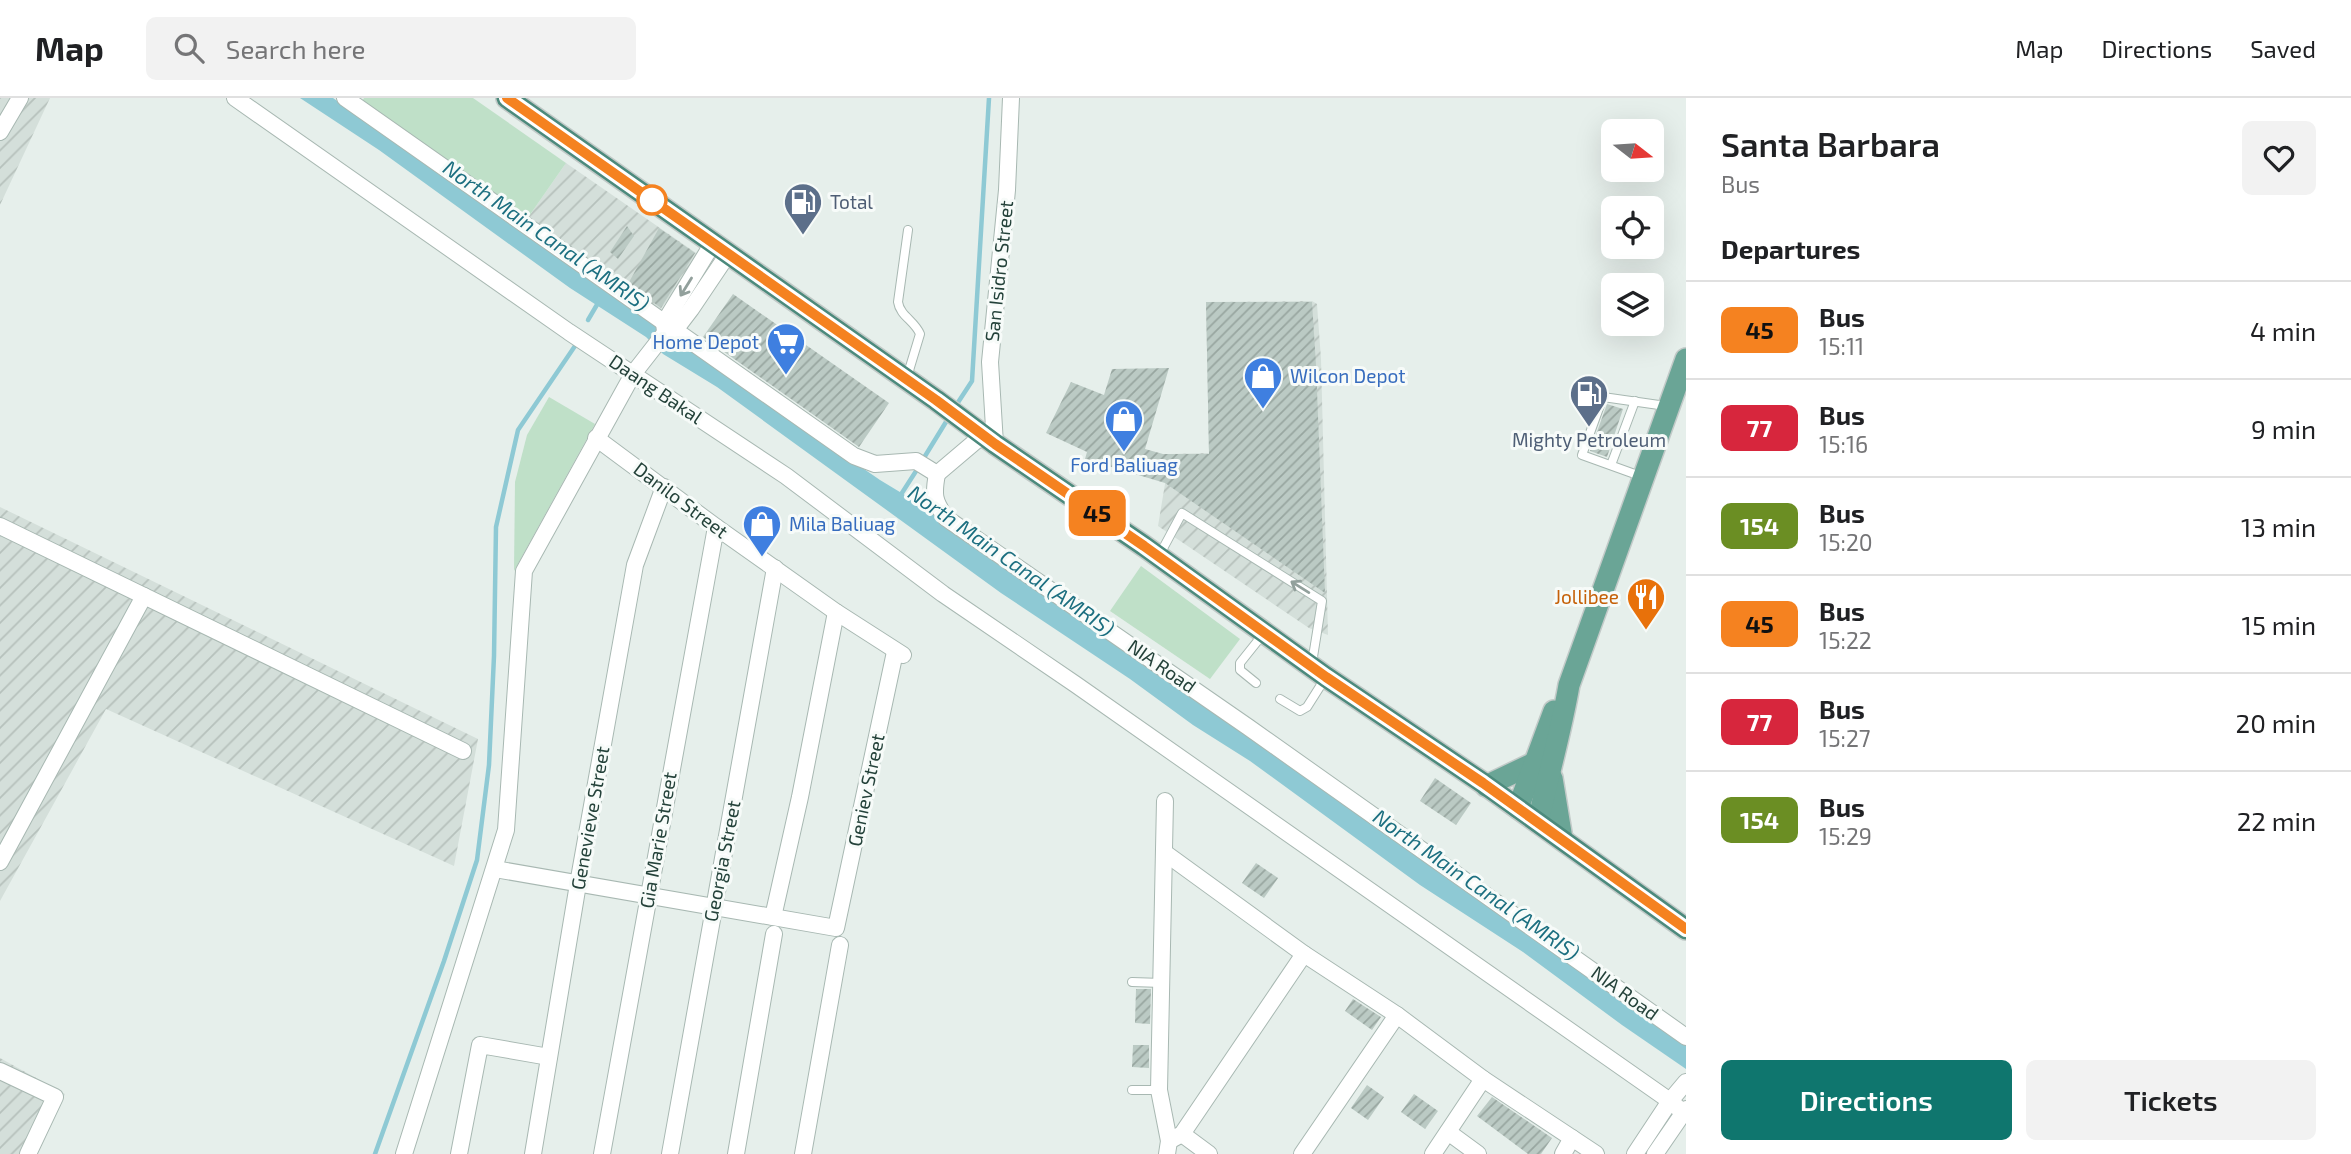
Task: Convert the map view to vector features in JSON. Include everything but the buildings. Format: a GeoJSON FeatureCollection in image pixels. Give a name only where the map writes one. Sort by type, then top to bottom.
{"type":"FeatureCollection","features":[{"type":"Feature","properties":{"kind":"highway"},"geometry":{"type":"LineString","coordinates":[[507,98],[1319,672],[1538,822],[1686,929]]}},
{"type":"Feature","properties":{"kind":"main road"},"geometry":{"type":"LineString","coordinates":[[1538,822],[1542,766],[1552,713],[1569,685],[1686,359]]}},
{"type":"Feature","properties":{"kind":"main road"},"geometry":{"type":"LineString","coordinates":[[1486,786],[1542,766]]}},
{"type":"Feature","properties":{"kind":"main road"},"geometry":{"type":"LineString","coordinates":[[1518,808],[1542,766]]}},
{"type":"Feature","properties":{"kind":"main road"},"geometry":{"type":"LineString","coordinates":[[1542,766],[1562,839]]}},
{"type":"Feature","properties":{"kind":"street"},"geometry":{"type":"LineString","coordinates":[[0,132],[20,98]]}},
{"type":"Feature","properties":{"kind":"street","name":"Daang Bakal"},"geometry":{"type":"LineString","coordinates":[[235,98],[569,332],[786,476],[943,594],[1685,1113]]}},
{"type":"Feature","properties":{"kind":"street"},"geometry":{"type":"LineString","coordinates":[[345,98],[665,333],[853,456],[874,464],[926,467],[983,435]]}},
{"type":"Feature","properties":{"kind":"street","name":"San Isidro Street"},"geometry":{"type":"LineString","coordinates":[[983,435],[1007,190],[1011,98]]}},
{"type":"Feature","properties":{"kind":"street"},"geometry":{"type":"LineString","coordinates":[[404,1154],[506,830],[524,571],[633,374],[665,333],[721,248]]}},
{"type":"Feature","properties":{"kind":"street","name":"Danilo Street"},"geometry":{"type":"LineString","coordinates":[[596,438],[716,527],[900,654]]}},
{"type":"Feature","properties":{"kind":"street","name":"NIA Road"},"geometry":{"type":"LineString","coordinates":[[926,467],[936,503],[946,518],[1349,797],[1686,1037]]}},
{"type":"Feature","properties":{"kind":"street","name":"Genevieve Street"},"geometry":{"type":"LineString","coordinates":[[533,1154],[635,565],[664,486]]}},
{"type":"Feature","properties":{"kind":"street"},"geometry":{"type":"LineString","coordinates":[[0,526],[463,751]]}},
{"type":"Feature","properties":{"kind":"street","name":"Gia Marie Street"},"geometry":{"type":"LineString","coordinates":[[602,1154],[716,527]]}},
{"type":"Feature","properties":{"kind":"street","name":"Georgia Street"},"geometry":{"type":"LineString","coordinates":[[670,1154],[775,568]]}},
{"type":"Feature","properties":{"kind":"street"},"geometry":{"type":"LineString","coordinates":[[0,862],[144,596]]}},
{"type":"Feature","properties":{"kind":"street"},"geometry":{"type":"LineString","coordinates":[[495,869],[773,917],[800,797],[836,612]]}},
{"type":"Feature","properties":{"kind":"street","name":"Geniev Street"},"geometry":{"type":"LineString","coordinates":[[773,917],[836,928],[900,654]]}},
{"type":"Feature","properties":{"kind":"street"},"geometry":{"type":"LineString","coordinates":[[1165,801],[1159,1090],[1172,1143]]}},
{"type":"Feature","properties":{"kind":"street"},"geometry":{"type":"LineString","coordinates":[[1164,853],[1304,954],[1397,1015],[1483,1079],[1596,1154]]}},
{"type":"Feature","properties":{"kind":"street"},"geometry":{"type":"LineString","coordinates":[[736,1154],[774,934]]}},
{"type":"Feature","properties":{"kind":"street"},"geometry":{"type":"LineString","coordinates":[[803,1154],[840,945]]}},
{"type":"Feature","properties":{"kind":"street"},"geometry":{"type":"LineString","coordinates":[[1172,1143],[1304,954]]}},
{"type":"Feature","properties":{"kind":"street"},"geometry":{"type":"LineString","coordinates":[[1303,1154],[1397,1015]]}},
{"type":"Feature","properties":{"kind":"street"},"geometry":{"type":"LineString","coordinates":[[459,1154],[480,1045],[549,1057]]}},
{"type":"Feature","properties":{"kind":"street"},"geometry":{"type":"LineString","coordinates":[[0,1071],[55,1097],[28,1154]]}},
{"type":"Feature","properties":{"kind":"street"},"geometry":{"type":"LineString","coordinates":[[1433,1154],[1483,1079]]}},
{"type":"Feature","properties":{"kind":"street"},"geometry":{"type":"LineString","coordinates":[[1635,1154],[1686,1082]]}},
{"type":"Feature","properties":{"kind":"street"},"geometry":{"type":"LineString","coordinates":[[1656,1154],[1685,1113]]}},
{"type":"Feature","properties":{"kind":"street"},"geometry":{"type":"LineString","coordinates":[[1448,1132],[1478,1154]]}},
{"type":"Feature","properties":{"kind":"street"},"geometry":{"type":"LineString","coordinates":[[1563,1154],[1573,1138]]}},
{"type":"Feature","properties":{"kind":"street"},"geometry":{"type":"LineString","coordinates":[[1172,1143],[1209,1154]]}},
{"type":"Feature","properties":{"kind":"lane"},"geometry":{"type":"LineString","coordinates":[[906,380],[920,334],[899,310],[898,302],[908,230]]}},
{"type":"Feature","properties":{"kind":"lane"},"geometry":{"type":"LineString","coordinates":[[1644,477],[1582,455],[1603,397],[1669,407]]}},
{"type":"Feature","properties":{"kind":"lane"},"geometry":{"type":"LineString","coordinates":[[1611,465],[1635,401]]}},
{"type":"Feature","properties":{"kind":"lane"},"geometry":{"type":"LineString","coordinates":[[1158,556],[1182,513],[1322,601],[1319,672],[1307,707],[1300,711],[1280,699]]}},
{"type":"Feature","properties":{"kind":"lane"},"geometry":{"type":"LineString","coordinates":[[1256,683],[1240,670],[1240,663],[1264,633]]}},
{"type":"Feature","properties":{"kind":"lane"},"geometry":{"type":"LineString","coordinates":[[1132,982],[1162,983]]}},
{"type":"Feature","properties":{"kind":"lane"},"geometry":{"type":"LineString","coordinates":[[1132,1090],[1159,1090]]}},
{"type":"Feature","properties":{"kind":"shaded area"},"geometry":{"type":"Polygon","coordinates":[[[0,98],[50,98],[0,205],[0,98]]]}},
{"type":"Feature","properties":{"kind":"shaded area"},"geometry":{"type":"Polygon","coordinates":[[[566,163],[699,255],[659,312],[527,219],[566,163]]]}},
{"type":"Feature","properties":{"kind":"shaded area","name":"Wilcon Depot"},"geometry":{"type":"Polygon","coordinates":[[[1312,301],[1317,304],[1321,359],[1328,635],[1309,628],[1158,526],[1170,454],[1209,453],[1206,302],[1312,301]]]}},
{"type":"Feature","properties":{"kind":"shaded area"},"geometry":{"type":"Polygon","coordinates":[[[0,507],[478,739],[454,866],[106,709],[0,901],[0,507]]]}},
{"type":"Feature","properties":{"kind":"shaded area"},"geometry":{"type":"Polygon","coordinates":[[[0,1058],[65,1094],[37,1154],[0,1154],[0,1058]]]}},
{"type":"Feature","properties":{"kind":"green space"},"geometry":{"type":"Polygon","coordinates":[[[364,98],[473,98],[566,163],[527,219],[361,103],[364,98]]]}},
{"type":"Feature","properties":{"kind":"green space"},"geometry":{"type":"Polygon","coordinates":[[[549,397],[595,424],[514,571],[515,482],[527,435],[549,397]]]}},
{"type":"Feature","properties":{"kind":"green space"},"geometry":{"type":"Polygon","coordinates":[[[1141,566],[1240,639],[1210,679],[1110,611],[1141,566]]]}},
{"type":"Feature","properties":{"kind":"water","name":"North Main Canal (AMRIS)"},"geometry":{"type":"Polygon","coordinates":[[[300,98],[333,98],[692,351],[880,480],[923,506],[943,523],[1293,769],[1414,850],[1663,1028],[1686,1045],[1686,1069],[1523,952],[1420,885],[1250,761],[1001,593],[717,387],[663,354],[646,337],[570,288],[379,150],[300,98]]]}},
{"type":"Feature","properties":{"kind":"waterway"},"geometry":{"type":"LineString","coordinates":[[955,407],[972,381],[989,98]]}},
{"type":"Feature","properties":{"kind":"waterway"},"geometry":{"type":"LineString","coordinates":[[588,320],[598,303]]}},
{"type":"Feature","properties":{"kind":"waterway"},"geometry":{"type":"LineString","coordinates":[[375,1154],[477,860],[489,765],[496,527],[518,430],[577,343]]}},
{"type":"Feature","properties":{"kind":"waterway"},"geometry":{"type":"LineString","coordinates":[[922,461],[949,417]]}},
{"type":"Feature","properties":{"kind":"waterway"},"geometry":{"type":"LineString","coordinates":[[900,496],[918,468]]}},
{"type":"Feature","properties":{"kind":"bus line","name":"45"},"geometry":{"type":"LineString","coordinates":[[507,98],[1326,677],[1483,783],[1686,929]]}},
{"type":"Feature","properties":{"kind":"place","name":"Total"},"geometry":{"type":"Point","coordinates":[803,236]}},
{"type":"Feature","properties":{"kind":"place","name":"Home Depot"},"geometry":{"type":"Point","coordinates":[786,376]}},
{"type":"Feature","properties":{"kind":"place","name":"Wilcon Depot"},"geometry":{"type":"Point","coordinates":[1263,410]}},
{"type":"Feature","properties":{"kind":"place","name":"Mighty Petroleum"},"geometry":{"type":"Point","coordinates":[1589,428]}},
{"type":"Feature","properties":{"kind":"place","name":"Ford Baliuag"},"geometry":{"type":"Point","coordinates":[1124,453]}},
{"type":"Feature","properties":{"kind":"place","name":"Mila Baliuag"},"geometry":{"type":"Point","coordinates":[762,558]}},
{"type":"Feature","properties":{"kind":"place","name":"Jollibee"},"geometry":{"type":"Point","coordinates":[1646,631]}}]}
